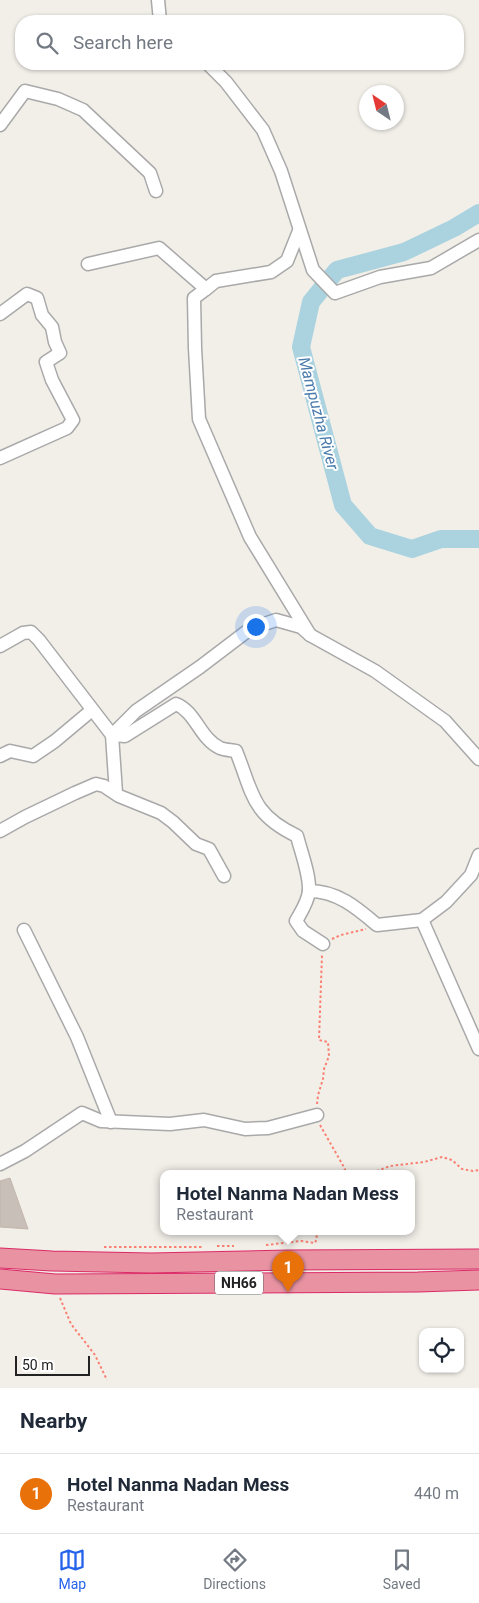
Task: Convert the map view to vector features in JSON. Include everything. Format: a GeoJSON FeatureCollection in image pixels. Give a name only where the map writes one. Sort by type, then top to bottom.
{"type":"FeatureCollection","features":[{"type":"Feature","properties":{"kind":"highway","name":"NH66"},"geometry":{"type":"LineString","coordinates":[[0,1258],[151,1263],[479,1259]]}},
{"type":"Feature","properties":{"kind":"highway","name":"NH66"},"geometry":{"type":"LineString","coordinates":[[0,1279],[54,1284],[479,1280]]}},
{"type":"Feature","properties":{"kind":"street"},"geometry":{"type":"LineString","coordinates":[[158,0],[159,15]]}},
{"type":"Feature","properties":{"kind":"street"},"geometry":{"type":"LineString","coordinates":[[214,70],[226,82],[262,130],[281,170],[313,270],[335,294],[380,278],[431,268],[479,240]]}},
{"type":"Feature","properties":{"kind":"street"},"geometry":{"type":"LineString","coordinates":[[0,125],[25,92],[58,99],[83,110],[150,173],[156,192]]}},
{"type":"Feature","properties":{"kind":"street"},"geometry":{"type":"LineString","coordinates":[[299,231],[287,261],[271,272],[216,281],[194,298],[195,348],[199,419],[250,536],[310,635]]}},
{"type":"Feature","properties":{"kind":"street"},"geometry":{"type":"LineString","coordinates":[[88,264],[160,248],[206,289]]}},
{"type":"Feature","properties":{"kind":"street"},"geometry":{"type":"LineString","coordinates":[[0,314],[27,294],[37,298],[42,315],[52,327],[55,342],[60,353],[46,362],[52,380],[73,420],[68,428],[0,458]]}},
{"type":"Feature","properties":{"kind":"street"},"geometry":{"type":"LineString","coordinates":[[112,736],[136,711],[250,630],[276,620],[301,627],[310,635],[375,671],[445,721],[479,759]]}},
{"type":"Feature","properties":{"kind":"street"},"geometry":{"type":"LineString","coordinates":[[0,646],[23,633],[31,632],[39,640],[112,736],[116,793]]}},
{"type":"Feature","properties":{"kind":"street"},"geometry":{"type":"LineString","coordinates":[[112,736],[125,736],[176,704],[184,707],[211,742],[222,749],[236,751],[248,786],[257,805],[281,828],[297,836],[308,878],[309,891],[296,921],[302,931],[322,944]]}},
{"type":"Feature","properties":{"kind":"street"},"geometry":{"type":"LineString","coordinates":[[0,756],[10,751],[33,756],[56,741],[92,710]]}},
{"type":"Feature","properties":{"kind":"street"},"geometry":{"type":"LineString","coordinates":[[0,831],[25,817],[96,784],[161,813],[196,844],[209,849],[224,876]]}},
{"type":"Feature","properties":{"kind":"street"},"geometry":{"type":"LineString","coordinates":[[309,891],[323,891],[353,905],[377,925],[422,920],[446,902],[470,875],[479,854]]}},
{"type":"Feature","properties":{"kind":"street"},"geometry":{"type":"LineString","coordinates":[[422,920],[479,1048]]}},
{"type":"Feature","properties":{"kind":"street"},"geometry":{"type":"LineString","coordinates":[[24,930],[77,1037],[110,1122]]}},
{"type":"Feature","properties":{"kind":"street"},"geometry":{"type":"LineString","coordinates":[[0,1164],[25,1151],[82,1113],[101,1121],[110,1122],[170,1124],[204,1120],[245,1129],[268,1128],[317,1115]]}},
{"type":"Feature","properties":{"kind":"path"},"geometry":{"type":"LineString","coordinates":[[344,1170],[317,1120],[318,1095],[329,1056],[328,1042],[319,1040],[322,944],[341,935],[377,925]]}},
{"type":"Feature","properties":{"kind":"path"},"geometry":{"type":"LineString","coordinates":[[380,1170],[390,1166],[424,1162],[442,1157],[452,1160],[462,1169],[479,1170]]}},
{"type":"Feature","properties":{"kind":"path"},"geometry":{"type":"LineString","coordinates":[[263,1245],[301,1241],[315,1243],[316,1235]]}},
{"type":"Feature","properties":{"kind":"path"},"geometry":{"type":"LineString","coordinates":[[214,1247],[224,1245],[239,1246]]}},
{"type":"Feature","properties":{"kind":"path"},"geometry":{"type":"LineString","coordinates":[[97,1247],[207,1247]]}},
{"type":"Feature","properties":{"kind":"path"},"geometry":{"type":"LineString","coordinates":[[54,1284],[71,1324],[95,1355],[107,1380]]}},
{"type":"Feature","properties":{"kind":"building"},"geometry":{"type":"Polygon","coordinates":[[[10,1178],[28,1229],[0,1227],[0,1181],[10,1178]]]}},
{"type":"Feature","properties":{"kind":"waterway","name":"Mampuzha River"},"geometry":{"type":"LineString","coordinates":[[479,213],[454,228],[404,252],[337,270],[311,302],[301,347],[343,505],[370,536],[412,549],[441,539],[479,539]]}},
{"type":"Feature","properties":{"kind":"place","name":"Hotel Nanma Nadan Mess"},"geometry":{"type":"Point","coordinates":[288,1292]}}]}
